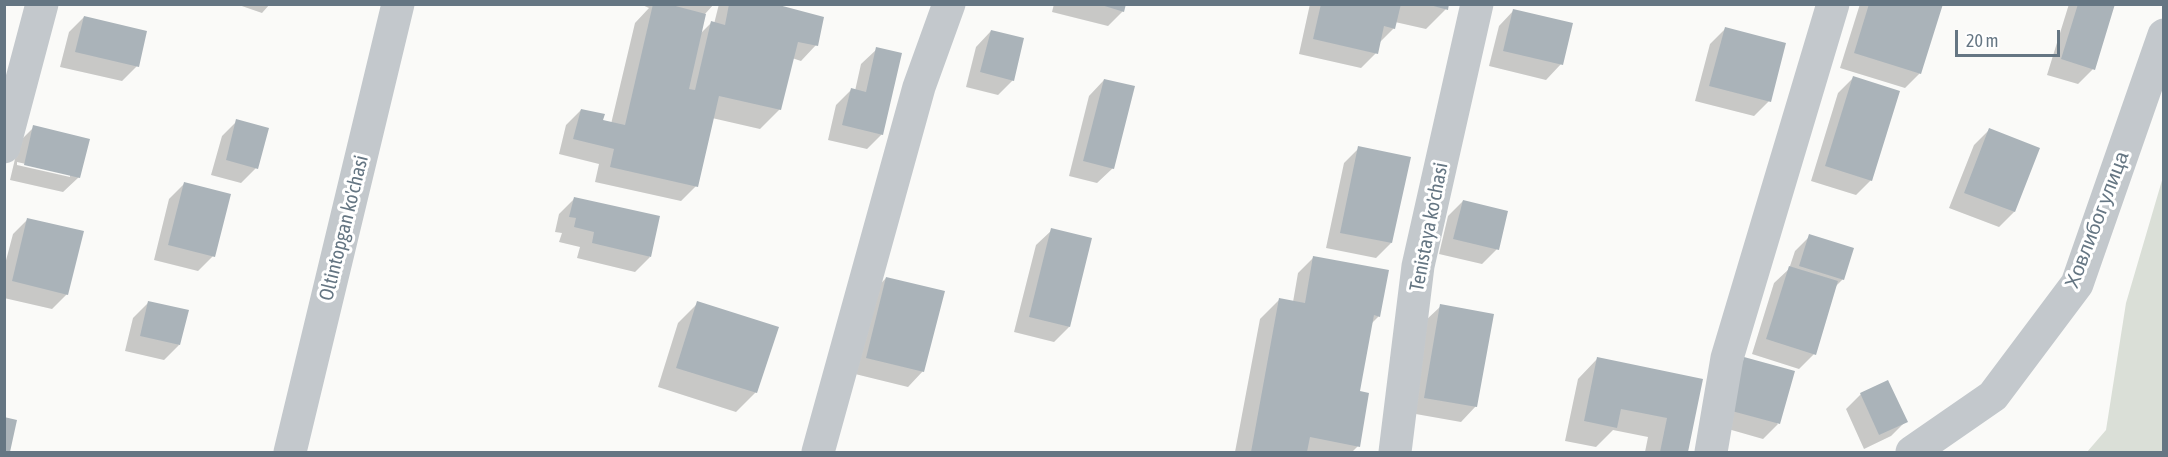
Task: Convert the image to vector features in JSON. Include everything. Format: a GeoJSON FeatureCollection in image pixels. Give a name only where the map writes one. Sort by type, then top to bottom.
{"type":"FeatureCollection","features":[{"type":"Feature","properties":{"kind":"street"},"geometry":{"type":"LineString","coordinates":[[4,147],[42,4]]}},
{"type":"Feature","properties":{"kind":"street","name":"Oltintopgan ko'chasi"},"geometry":{"type":"LineString","coordinates":[[290,453],[398,4]]}},
{"type":"Feature","properties":{"kind":"street"},"geometry":{"type":"LineString","coordinates":[[818,453],[919,87],[950,4]]}},
{"type":"Feature","properties":{"kind":"street","name":"Tenistaya ko'chasi"},"geometry":{"type":"LineString","coordinates":[[1395,453],[1418,266],[1477,4]]}},
{"type":"Feature","properties":{"kind":"street"},"geometry":{"type":"LineString","coordinates":[[1711,453],[1727,358],[1833,4]]}},
{"type":"Feature","properties":{"kind":"street","name":"Ховлибог улица"},"geometry":{"type":"LineString","coordinates":[[1912,453],[1993,396],[2078,284],[2163,35]]}},
{"type":"Feature","properties":{"kind":"shaded area"},"geometry":{"type":"Polygon","coordinates":[[[2163,177],[2163,452],[2087,452],[2106,430],[2126,303],[2163,177]]]}},
{"type":"Feature","properties":{"kind":"building"},"geometry":{"type":"Polygon","coordinates":[[[653,4],[668,4],[706,14],[689,89],[695,90],[711,21],[725,25],[729,4],[775,4],[824,17],[818,46],[798,42],[781,110],[719,96],[698,187],[610,167],[614,149],[573,139],[581,109],[605,114],[603,120],[625,125],[653,4]]]}},
{"type":"Feature","properties":{"kind":"building"},"geometry":{"type":"Polygon","coordinates":[[[1098,4],[1126,4],[1124,12],[1098,4]]]}},
{"type":"Feature","properties":{"kind":"building"},"geometry":{"type":"Polygon","coordinates":[[[1321,4],[1401,4],[1395,29],[1384,26],[1378,54],[1313,39],[1321,4]]]}},
{"type":"Feature","properties":{"kind":"building"},"geometry":{"type":"Polygon","coordinates":[[[1426,4],[1449,4],[1448,10],[1426,4]]]}},
{"type":"Feature","properties":{"kind":"building"},"geometry":{"type":"Polygon","coordinates":[[[1869,4],[1943,4],[1921,74],[1854,53],[1869,4]]]}},
{"type":"Feature","properties":{"kind":"building"},"geometry":{"type":"Polygon","coordinates":[[[2078,4],[2115,4],[2095,70],[2061,59],[2078,4]]]}},
{"type":"Feature","properties":{"kind":"building"},"geometry":{"type":"Polygon","coordinates":[[[1513,9],[1573,23],[1563,65],[1503,51],[1513,9]]]}},
{"type":"Feature","properties":{"kind":"building"},"geometry":{"type":"Polygon","coordinates":[[[84,16],[147,31],[139,67],[75,52],[84,16]]]}},
{"type":"Feature","properties":{"kind":"building"},"geometry":{"type":"Polygon","coordinates":[[[1725,27],[1786,43],[1771,102],[1709,86],[1725,27]]]}},
{"type":"Feature","properties":{"kind":"building"},"geometry":{"type":"Polygon","coordinates":[[[991,30],[1024,38],[1014,81],[980,72],[991,30]]]}},
{"type":"Feature","properties":{"kind":"building"},"geometry":{"type":"Polygon","coordinates":[[[876,47],[902,53],[883,135],[842,125],[851,88],[866,92],[876,47]]]}},
{"type":"Feature","properties":{"kind":"building"},"geometry":{"type":"Polygon","coordinates":[[[1853,76],[1900,91],[1872,181],[1825,166],[1853,76]]]}},
{"type":"Feature","properties":{"kind":"building"},"geometry":{"type":"Polygon","coordinates":[[[1104,79],[1135,86],[1114,169],[1083,161],[1104,79]]]}},
{"type":"Feature","properties":{"kind":"building"},"geometry":{"type":"Polygon","coordinates":[[[236,119],[269,128],[258,169],[226,160],[236,119]]]}},
{"type":"Feature","properties":{"kind":"building"},"geometry":{"type":"Polygon","coordinates":[[[33,125],[90,139],[80,178],[24,165],[33,125]]]}},
{"type":"Feature","properties":{"kind":"building"},"geometry":{"type":"Polygon","coordinates":[[[1989,128],[2040,148],[2015,212],[1964,193],[1989,128]]]}},
{"type":"Feature","properties":{"kind":"building"},"geometry":{"type":"Polygon","coordinates":[[[1358,146],[1411,157],[1392,243],[1340,233],[1358,146]]]}},
{"type":"Feature","properties":{"kind":"building"},"geometry":{"type":"Polygon","coordinates":[[[184,182],[231,194],[215,257],[168,245],[184,182]]]}},
{"type":"Feature","properties":{"kind":"building"},"geometry":{"type":"Polygon","coordinates":[[[574,197],[660,216],[651,257],[592,243],[594,232],[574,227],[576,218],[569,217],[574,197]]]}},
{"type":"Feature","properties":{"kind":"building"},"geometry":{"type":"Polygon","coordinates":[[[1463,200],[1508,211],[1499,250],[1453,239],[1463,200]]]}},
{"type":"Feature","properties":{"kind":"building"},"geometry":{"type":"Polygon","coordinates":[[[27,218],[84,231],[68,295],[12,281],[27,218]]]}},
{"type":"Feature","properties":{"kind":"building"},"geometry":{"type":"Polygon","coordinates":[[[1051,228],[1092,238],[1070,327],[1029,317],[1051,228]]]}},
{"type":"Feature","properties":{"kind":"building"},"geometry":{"type":"Polygon","coordinates":[[[1809,234],[1854,248],[1844,280],[1799,266],[1809,234]]]}},
{"type":"Feature","properties":{"kind":"building"},"geometry":{"type":"Polygon","coordinates":[[[1313,256],[1389,270],[1380,317],[1374,315],[1360,391],[1369,393],[1360,447],[1310,437],[1307,452],[1251,452],[1279,298],[1305,303],[1313,256]]]}},
{"type":"Feature","properties":{"kind":"building"},"geometry":{"type":"Polygon","coordinates":[[[1789,266],[1838,281],[1816,355],[1766,339],[1789,266]]]}},
{"type":"Feature","properties":{"kind":"building"},"geometry":{"type":"Polygon","coordinates":[[[886,277],[945,291],[924,372],[866,358],[886,277]]]}},
{"type":"Feature","properties":{"kind":"building"},"geometry":{"type":"Polygon","coordinates":[[[148,301],[189,310],[180,345],[140,336],[148,301]]]}},
{"type":"Feature","properties":{"kind":"building"},"geometry":{"type":"Polygon","coordinates":[[[697,301],[779,327],[757,393],[676,368],[697,301]]]}},
{"type":"Feature","properties":{"kind":"building"},"geometry":{"type":"Polygon","coordinates":[[[1440,304],[1494,314],[1477,407],[1424,398],[1440,304]]]}},
{"type":"Feature","properties":{"kind":"building"},"geometry":{"type":"Polygon","coordinates":[[[1597,357],[1703,379],[1688,452],[1660,452],[1667,418],[1621,409],[1617,428],[1584,421],[1597,357]]]}},
{"type":"Feature","properties":{"kind":"building"},"geometry":{"type":"Polygon","coordinates":[[[1744,357],[1795,371],[1780,424],[1728,410],[1744,357]]]}},
{"type":"Feature","properties":{"kind":"building"},"geometry":{"type":"Polygon","coordinates":[[[1888,380],[1908,422],[1879,435],[1860,393],[1888,380]]]}},
{"type":"Feature","properties":{"kind":"building"},"geometry":{"type":"Polygon","coordinates":[[[4,417],[17,420],[10,452],[4,452],[4,417]]]}}]}
